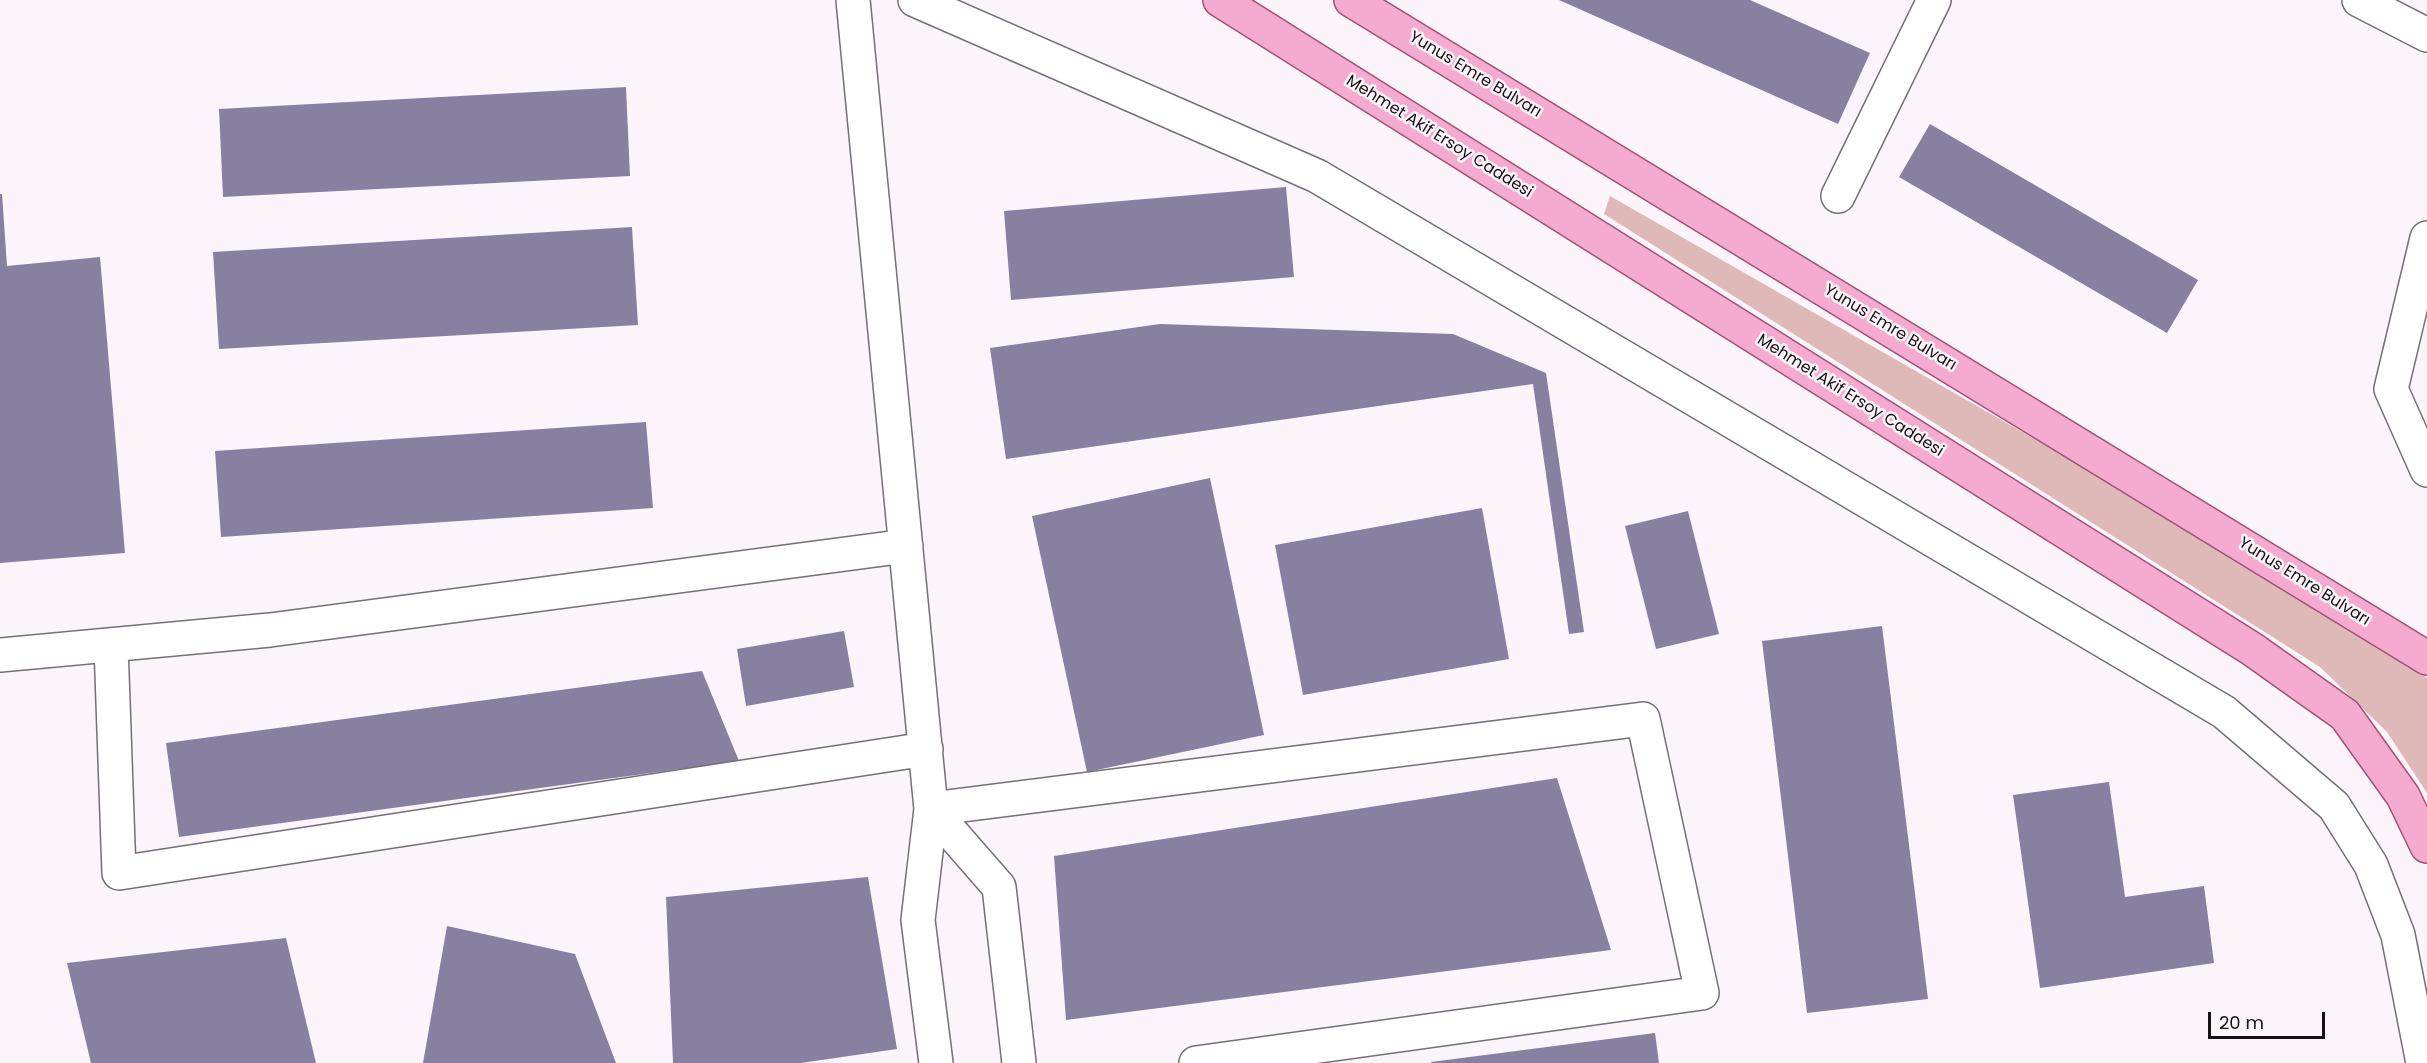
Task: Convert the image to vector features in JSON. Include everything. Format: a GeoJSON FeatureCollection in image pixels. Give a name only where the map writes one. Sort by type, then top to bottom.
{"type":"FeatureCollection","features":[{"type":"Feature","properties":{"kind":"main road","name":"Mehmet Akif Ersoy Caddesi"},"geometry":{"type":"LineString","coordinates":[[1220,0],[2253,649],[2345,715],[2403,796],[2427,846]]}},
{"type":"Feature","properties":{"kind":"main road","name":"Yunus Emre Bulvarı"},"geometry":{"type":"LineString","coordinates":[[1352,0],[2427,658]]}},
{"type":"Feature","properties":{"kind":"lane"},"geometry":{"type":"LineString","coordinates":[[853,0],[931,809],[918,920],[936,1063]]}},
{"type":"Feature","properties":{"kind":"lane"},"geometry":{"type":"LineString","coordinates":[[915,0],[1317,176],[2224,712],[2334,806],[2371,865],[2398,935],[2423,1063]]}},
{"type":"Feature","properties":{"kind":"lane"},"geometry":{"type":"LineString","coordinates":[[1838,196],[1934,0]]}},
{"type":"Feature","properties":{"kind":"lane"},"geometry":{"type":"LineString","coordinates":[[2359,0],[2405,19]]}},
{"type":"Feature","properties":{"kind":"lane"},"geometry":{"type":"LineString","coordinates":[[2427,238],[2391,388],[2427,470]]}},
{"type":"Feature","properties":{"kind":"lane"},"geometry":{"type":"LineString","coordinates":[[0,655],[270,630],[906,546]]}},
{"type":"Feature","properties":{"kind":"lane"},"geometry":{"type":"LineString","coordinates":[[111,645],[119,873],[926,749]]}},
{"type":"Feature","properties":{"kind":"lane"},"geometry":{"type":"LineString","coordinates":[[931,809],[1642,719],[1702,993],[1196,1063]]}},
{"type":"Feature","properties":{"kind":"lane"},"geometry":{"type":"LineString","coordinates":[[931,809],[999,887],[1019,1063]]}},
{"type":"Feature","properties":{"kind":"shaded area"},"geometry":{"type":"Polygon","coordinates":[[[1610,196],[2122,489],[2349,624],[2427,678],[2427,793],[2387,732],[2320,667],[1604,214],[1610,196]]]}},
{"type":"Feature","properties":{"kind":"building"},"geometry":{"type":"Polygon","coordinates":[[[1559,0],[1750,0],[1870,53],[1838,124],[1559,0]]]}},
{"type":"Feature","properties":{"kind":"building"},"geometry":{"type":"Polygon","coordinates":[[[626,87],[630,176],[223,197],[219,109],[626,87]]]}},
{"type":"Feature","properties":{"kind":"building"},"geometry":{"type":"Polygon","coordinates":[[[1930,124],[2198,280],[2167,333],[1899,177],[1930,124]]]}},
{"type":"Feature","properties":{"kind":"building"},"geometry":{"type":"Polygon","coordinates":[[[1286,187],[1294,277],[1011,300],[1004,211],[1286,187]]]}},
{"type":"Feature","properties":{"kind":"building"},"geometry":{"type":"Polygon","coordinates":[[[0,194],[2,194],[7,266],[100,257],[125,553],[0,563],[0,194]]]}},
{"type":"Feature","properties":{"kind":"building"},"geometry":{"type":"Polygon","coordinates":[[[632,227],[638,325],[219,349],[213,252],[632,227]]]}},
{"type":"Feature","properties":{"kind":"building"},"geometry":{"type":"Polygon","coordinates":[[[1160,324],[1453,334],[1546,373],[1584,632],[1569,634],[1533,384],[1006,459],[990,348],[1160,324]]]}},
{"type":"Feature","properties":{"kind":"building"},"geometry":{"type":"Polygon","coordinates":[[[646,422],[653,508],[221,537],[215,451],[646,422]]]}},
{"type":"Feature","properties":{"kind":"building"},"geometry":{"type":"Polygon","coordinates":[[[1210,478],[1264,735],[1087,772],[1032,516],[1210,478]]]}},
{"type":"Feature","properties":{"kind":"building"},"geometry":{"type":"Polygon","coordinates":[[[1482,508],[1509,659],[1303,695],[1275,545],[1482,508]]]}},
{"type":"Feature","properties":{"kind":"building"},"geometry":{"type":"Polygon","coordinates":[[[1688,511],[1719,634],[1656,649],[1625,526],[1688,511]]]}},
{"type":"Feature","properties":{"kind":"building"},"geometry":{"type":"Polygon","coordinates":[[[1882,626],[1928,999],[1807,1013],[1762,641],[1882,626]]]}},
{"type":"Feature","properties":{"kind":"building"},"geometry":{"type":"Polygon","coordinates":[[[844,631],[854,687],[746,706],[737,649],[844,631]]]}},
{"type":"Feature","properties":{"kind":"building"},"geometry":{"type":"Polygon","coordinates":[[[702,671],[739,761],[179,837],[166,743],[702,671]]]}},
{"type":"Feature","properties":{"kind":"building"},"geometry":{"type":"Polygon","coordinates":[[[1557,778],[1611,950],[1066,1020],[1054,856],[1557,778]]]}},
{"type":"Feature","properties":{"kind":"building"},"geometry":{"type":"Polygon","coordinates":[[[2109,782],[2125,897],[2204,886],[2214,963],[2040,988],[2013,795],[2109,782]]]}},
{"type":"Feature","properties":{"kind":"building"},"geometry":{"type":"Polygon","coordinates":[[[868,877],[897,1049],[801,1063],[673,1063],[666,897],[868,877]]]}},
{"type":"Feature","properties":{"kind":"building"},"geometry":{"type":"Polygon","coordinates":[[[447,926],[575,954],[616,1063],[423,1063],[447,926]]]}},
{"type":"Feature","properties":{"kind":"building"},"geometry":{"type":"Polygon","coordinates":[[[286,938],[316,1063],[91,1063],[67,963],[286,938]]]}},
{"type":"Feature","properties":{"kind":"building"},"geometry":{"type":"Polygon","coordinates":[[[1655,1033],[1659,1063],[1431,1063],[1431,1062],[1655,1033]]]}}]}
